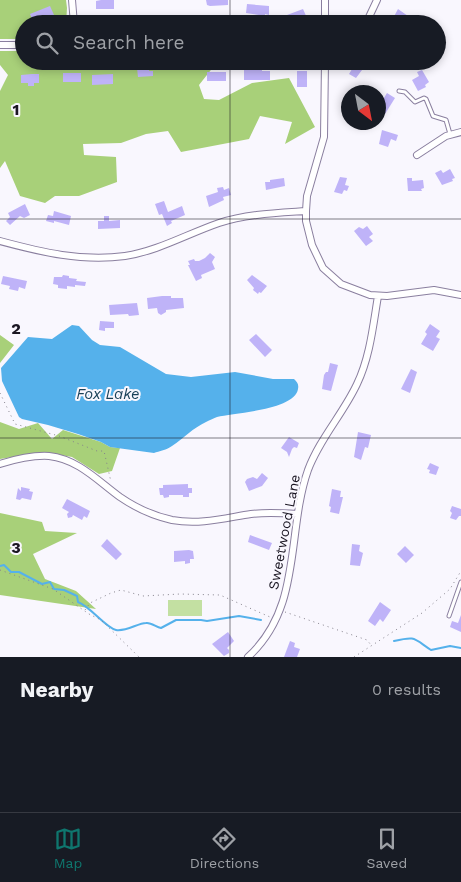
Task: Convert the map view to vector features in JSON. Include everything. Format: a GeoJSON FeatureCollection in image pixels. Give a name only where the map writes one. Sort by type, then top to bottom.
{"type":"FeatureCollection","features":[{"type":"Feature","properties":{"kind":"street"},"geometry":{"type":"LineString","coordinates":[[72,0],[73,15]]}},
{"type":"Feature","properties":{"kind":"street"},"geometry":{"type":"LineString","coordinates":[[325,0],[325,15]]}},
{"type":"Feature","properties":{"kind":"street"},"geometry":{"type":"LineString","coordinates":[[370,15],[377,0]]}},
{"type":"Feature","properties":{"kind":"street"},"geometry":{"type":"LineString","coordinates":[[0,45],[15,45]]}},
{"type":"Feature","properties":{"kind":"street"},"geometry":{"type":"LineString","coordinates":[[325,70],[324,137],[307,196],[306,221],[312,245],[327,274],[335,281],[354,290],[378,296],[434,290],[461,296]]}},
{"type":"Feature","properties":{"kind":"street"},"geometry":{"type":"LineString","coordinates":[[417,155],[450,135],[461,132]]}},
{"type":"Feature","properties":{"kind":"street"},"geometry":{"type":"LineString","coordinates":[[0,241],[66,256],[100,258],[123,256],[154,250],[227,220],[264,214],[306,211]]}},
{"type":"Feature","properties":{"kind":"street","name":"Sweetwood Lane"},"geometry":{"type":"LineString","coordinates":[[248,657],[260,644],[280,610],[292,567],[297,514],[304,482],[314,456],[357,384],[369,347],[378,296]]}},
{"type":"Feature","properties":{"kind":"street"},"geometry":{"type":"LineString","coordinates":[[0,464],[31,457],[46,456],[61,459],[80,467],[136,506],[147,512],[172,520],[211,521],[259,513],[297,514]]}},
{"type":"Feature","properties":{"kind":"lane"},"geometry":{"type":"LineString","coordinates":[[399,91],[405,92],[415,102],[426,99],[433,116],[446,120],[450,135]]}},
{"type":"Feature","properties":{"kind":"lane"},"geometry":{"type":"LineString","coordinates":[[448,616],[461,582]]}},
{"type":"Feature","properties":{"kind":"path"},"geometry":{"type":"LineString","coordinates":[[0,393],[15,424],[59,436],[104,452],[112,491]]}},
{"type":"Feature","properties":{"kind":"path"},"geometry":{"type":"LineString","coordinates":[[0,570],[53,589],[86,608],[102,620],[139,657]]}},
{"type":"Feature","properties":{"kind":"path"},"geometry":{"type":"LineString","coordinates":[[354,657],[411,621],[450,589],[461,571]]}},
{"type":"Feature","properties":{"kind":"path"},"geometry":{"type":"LineString","coordinates":[[86,608],[111,593],[121,590],[143,596],[220,594],[275,620]]}},
{"type":"Feature","properties":{"kind":"path"},"geometry":{"type":"LineString","coordinates":[[280,610],[367,640],[371,646]]}},
{"type":"Feature","properties":{"kind":"green space"},"geometry":{"type":"Polygon","coordinates":[[[0,0],[66,0],[67,15],[15,15],[15,39],[0,39],[0,0]]]}},
{"type":"Feature","properties":{"kind":"green space"},"geometry":{"type":"Polygon","coordinates":[[[0,51],[15,51],[15,70],[211,70],[199,85],[204,99],[219,100],[252,83],[289,78],[315,127],[285,144],[292,122],[260,116],[249,139],[181,152],[168,131],[146,134],[121,143],[83,144],[84,155],[116,157],[117,182],[79,196],[55,196],[45,203],[20,196],[5,161],[0,168],[0,91],[8,75],[0,65],[0,51]]]}},
{"type":"Feature","properties":{"kind":"green space"},"geometry":{"type":"Polygon","coordinates":[[[0,335],[14,345],[0,363],[0,335]]]}},
{"type":"Feature","properties":{"kind":"green space"},"geometry":{"type":"Polygon","coordinates":[[[0,422],[19,429],[38,423],[52,439],[63,430],[101,442],[110,447],[120,448],[112,471],[99,474],[72,457],[43,452],[0,459],[0,422]]]}},
{"type":"Feature","properties":{"kind":"green space"},"geometry":{"type":"Polygon","coordinates":[[[0,513],[42,522],[45,531],[77,533],[33,554],[45,579],[76,591],[96,609],[0,595],[0,513]]]}},
{"type":"Feature","properties":{"kind":"green space"},"geometry":{"type":"Polygon","coordinates":[[[168,600],[202,600],[202,616],[168,616],[168,600]]]}},
{"type":"Feature","properties":{"kind":"water","name":"Fox Lake"},"geometry":{"type":"Polygon","coordinates":[[[72,325],[79,326],[92,340],[100,345],[120,347],[166,374],[191,377],[235,372],[273,379],[294,379],[298,383],[298,389],[294,396],[276,406],[213,418],[170,447],[154,453],[110,447],[78,434],[22,419],[19,417],[2,381],[1,368],[28,337],[52,339],[72,325]]]}},
{"type":"Feature","properties":{"kind":"building"},"geometry":{"type":"Polygon","coordinates":[[[114,0],[114,9],[96,9],[96,1],[114,0]]]}},
{"type":"Feature","properties":{"kind":"building"},"geometry":{"type":"Polygon","coordinates":[[[206,0],[228,0],[228,5],[210,6],[207,5],[206,0]]]}},
{"type":"Feature","properties":{"kind":"building"},"geometry":{"type":"Polygon","coordinates":[[[247,4],[269,6],[269,15],[246,13],[247,4]]]}},
{"type":"Feature","properties":{"kind":"building"},"geometry":{"type":"Polygon","coordinates":[[[50,6],[54,15],[30,15],[50,6]]]}},
{"type":"Feature","properties":{"kind":"building"},"geometry":{"type":"Polygon","coordinates":[[[303,9],[306,15],[287,15],[303,9]]]}},
{"type":"Feature","properties":{"kind":"building"},"geometry":{"type":"Polygon","coordinates":[[[398,9],[407,15],[395,15],[398,9]]]}},
{"type":"Feature","properties":{"kind":"building"},"geometry":{"type":"Polygon","coordinates":[[[137,70],[153,71],[153,76],[138,77],[137,70]]]}},
{"type":"Feature","properties":{"kind":"building"},"geometry":{"type":"Polygon","coordinates":[[[244,70],[270,71],[270,80],[244,80],[244,70]]]}},
{"type":"Feature","properties":{"kind":"building"},"geometry":{"type":"Polygon","coordinates":[[[351,70],[362,70],[356,78],[349,74],[351,70]]]}},
{"type":"Feature","properties":{"kind":"building"},"geometry":{"type":"Polygon","coordinates":[[[422,70],[429,82],[425,85],[426,87],[418,91],[412,80],[419,76],[417,72],[422,70]]]}},
{"type":"Feature","properties":{"kind":"building"},"geometry":{"type":"Polygon","coordinates":[[[297,71],[307,71],[307,87],[297,87],[297,71]]]}},
{"type":"Feature","properties":{"kind":"building"},"geometry":{"type":"Polygon","coordinates":[[[207,72],[226,72],[226,81],[207,81],[207,72]]]}},
{"type":"Feature","properties":{"kind":"building"},"geometry":{"type":"Polygon","coordinates":[[[63,73],[81,73],[81,82],[63,82],[63,73]]]}},
{"type":"Feature","properties":{"kind":"building"},"geometry":{"type":"Polygon","coordinates":[[[39,74],[39,83],[34,83],[34,86],[28,86],[28,83],[21,83],[21,75],[39,74]]]}},
{"type":"Feature","properties":{"kind":"building"},"geometry":{"type":"Polygon","coordinates":[[[113,74],[113,84],[92,85],[92,75],[113,74]]]}},
{"type":"Feature","properties":{"kind":"building"},"geometry":{"type":"Polygon","coordinates":[[[387,93],[395,98],[386,112],[387,93]]]}},
{"type":"Feature","properties":{"kind":"building"},"geometry":{"type":"Polygon","coordinates":[[[382,130],[398,135],[396,141],[391,139],[388,147],[379,144],[382,130]]]}},
{"type":"Feature","properties":{"kind":"building"},"geometry":{"type":"Polygon","coordinates":[[[450,169],[455,178],[452,179],[453,181],[442,185],[435,173],[441,170],[443,173],[450,169]]]}},
{"type":"Feature","properties":{"kind":"building"},"geometry":{"type":"Polygon","coordinates":[[[340,177],[347,178],[345,185],[349,186],[347,191],[344,190],[342,194],[334,192],[340,177]]]}},
{"type":"Feature","properties":{"kind":"building"},"geometry":{"type":"Polygon","coordinates":[[[284,178],[285,186],[266,190],[265,182],[284,178]]]}},
{"type":"Feature","properties":{"kind":"building"},"geometry":{"type":"Polygon","coordinates":[[[407,178],[412,178],[412,181],[423,180],[424,188],[421,189],[422,191],[408,191],[407,178]]]}},
{"type":"Feature","properties":{"kind":"building"},"geometry":{"type":"Polygon","coordinates":[[[223,187],[224,190],[229,188],[231,195],[223,197],[224,200],[209,207],[206,196],[218,192],[217,188],[223,187]]]}},
{"type":"Feature","properties":{"kind":"building"},"geometry":{"type":"Polygon","coordinates":[[[164,201],[168,212],[182,206],[185,215],[171,221],[172,223],[167,226],[162,214],[159,215],[155,204],[164,201]]]}},
{"type":"Feature","properties":{"kind":"building"},"geometry":{"type":"Polygon","coordinates":[[[25,204],[30,215],[24,218],[20,216],[10,225],[6,221],[10,217],[8,213],[25,204]]]}},
{"type":"Feature","properties":{"kind":"building"},"geometry":{"type":"Polygon","coordinates":[[[54,211],[71,216],[69,225],[46,221],[48,215],[53,216],[54,211]]]}},
{"type":"Feature","properties":{"kind":"building"},"geometry":{"type":"Polygon","coordinates":[[[104,216],[109,216],[109,221],[120,220],[120,228],[98,229],[98,221],[104,221],[104,216]]]}},
{"type":"Feature","properties":{"kind":"building"},"geometry":{"type":"Polygon","coordinates":[[[367,226],[373,234],[369,237],[373,241],[366,246],[354,231],[359,227],[363,229],[367,226]]]}},
{"type":"Feature","properties":{"kind":"building"},"geometry":{"type":"Polygon","coordinates":[[[210,253],[215,257],[212,262],[215,269],[201,275],[202,278],[196,281],[188,261],[194,259],[199,261],[210,253]]]}},
{"type":"Feature","properties":{"kind":"building"},"geometry":{"type":"Polygon","coordinates":[[[63,275],[77,279],[76,281],[86,282],[85,286],[75,285],[75,287],[67,286],[67,289],[58,288],[58,285],[53,284],[54,277],[62,277],[63,275]]]}},
{"type":"Feature","properties":{"kind":"building"},"geometry":{"type":"Polygon","coordinates":[[[252,275],[267,286],[261,293],[259,292],[258,294],[253,290],[254,288],[247,280],[252,275]]]}},
{"type":"Feature","properties":{"kind":"building"},"geometry":{"type":"Polygon","coordinates":[[[3,276],[27,281],[25,289],[19,287],[18,291],[9,289],[10,286],[1,284],[3,276]]]}},
{"type":"Feature","properties":{"kind":"building"},"geometry":{"type":"Polygon","coordinates":[[[162,296],[183,298],[184,308],[166,310],[161,315],[158,313],[157,308],[148,309],[147,298],[162,296]]]}},
{"type":"Feature","properties":{"kind":"building"},"geometry":{"type":"Polygon","coordinates":[[[137,303],[139,315],[110,315],[109,305],[137,303]]]}},
{"type":"Feature","properties":{"kind":"building"},"geometry":{"type":"Polygon","coordinates":[[[100,321],[114,322],[114,328],[105,328],[105,331],[99,330],[100,321]]]}},
{"type":"Feature","properties":{"kind":"building"},"geometry":{"type":"Polygon","coordinates":[[[430,324],[440,331],[436,337],[440,339],[433,351],[421,344],[430,324]]]}},
{"type":"Feature","properties":{"kind":"building"},"geometry":{"type":"Polygon","coordinates":[[[256,334],[272,350],[265,357],[249,340],[256,334]]]}},
{"type":"Feature","properties":{"kind":"building"},"geometry":{"type":"Polygon","coordinates":[[[330,363],[338,365],[331,391],[322,389],[324,375],[328,372],[330,363]]]}},
{"type":"Feature","properties":{"kind":"building"},"geometry":{"type":"Polygon","coordinates":[[[411,369],[417,372],[410,393],[401,389],[411,369]]]}},
{"type":"Feature","properties":{"kind":"building"},"geometry":{"type":"Polygon","coordinates":[[[358,432],[371,435],[368,448],[365,447],[361,460],[354,457],[358,432]]]}},
{"type":"Feature","properties":{"kind":"building"},"geometry":{"type":"Polygon","coordinates":[[[289,437],[299,443],[297,448],[294,447],[292,449],[289,457],[287,452],[281,448],[289,437]]]}},
{"type":"Feature","properties":{"kind":"building"},"geometry":{"type":"Polygon","coordinates":[[[430,463],[439,467],[436,475],[429,473],[430,470],[427,469],[430,463]]]}},
{"type":"Feature","properties":{"kind":"building"},"geometry":{"type":"Polygon","coordinates":[[[262,473],[268,478],[262,486],[249,491],[245,482],[247,479],[253,477],[257,479],[262,473]]]}},
{"type":"Feature","properties":{"kind":"building"},"geometry":{"type":"Polygon","coordinates":[[[188,484],[188,488],[192,488],[192,493],[189,493],[189,497],[169,495],[169,497],[164,498],[163,495],[160,495],[159,488],[163,488],[163,485],[188,484]]]}},
{"type":"Feature","properties":{"kind":"building"},"geometry":{"type":"Polygon","coordinates":[[[21,487],[30,489],[29,491],[33,492],[31,500],[16,499],[18,488],[21,491],[21,487]]]}},
{"type":"Feature","properties":{"kind":"building"},"geometry":{"type":"Polygon","coordinates":[[[332,489],[341,491],[340,497],[343,497],[339,514],[330,512],[331,507],[329,506],[332,489]]]}},
{"type":"Feature","properties":{"kind":"building"},"geometry":{"type":"Polygon","coordinates":[[[67,499],[90,511],[87,518],[84,516],[82,520],[73,515],[68,518],[67,514],[69,512],[62,508],[67,499]]]}},
{"type":"Feature","properties":{"kind":"building"},"geometry":{"type":"Polygon","coordinates":[[[452,506],[461,509],[461,516],[456,520],[450,518],[452,506]]]}},
{"type":"Feature","properties":{"kind":"building"},"geometry":{"type":"Polygon","coordinates":[[[250,535],[272,543],[269,550],[248,542],[250,535]]]}},
{"type":"Feature","properties":{"kind":"building"},"geometry":{"type":"Polygon","coordinates":[[[107,539],[122,554],[116,560],[101,546],[107,539]]]}},
{"type":"Feature","properties":{"kind":"building"},"geometry":{"type":"Polygon","coordinates":[[[352,544],[360,545],[359,551],[363,553],[360,566],[350,565],[352,544]]]}},
{"type":"Feature","properties":{"kind":"building"},"geometry":{"type":"Polygon","coordinates":[[[405,546],[414,555],[406,563],[397,554],[405,546]]]}},
{"type":"Feature","properties":{"kind":"building"},"geometry":{"type":"Polygon","coordinates":[[[174,551],[193,551],[194,559],[190,559],[190,563],[185,564],[185,561],[174,562],[174,551]]]}},
{"type":"Feature","properties":{"kind":"building"},"geometry":{"type":"Polygon","coordinates":[[[380,602],[391,610],[383,622],[380,619],[375,626],[368,621],[380,602]]]}},
{"type":"Feature","properties":{"kind":"building"},"geometry":{"type":"Polygon","coordinates":[[[461,615],[461,632],[450,627],[452,621],[458,623],[461,615]]]}},
{"type":"Feature","properties":{"kind":"building"},"geometry":{"type":"Polygon","coordinates":[[[228,632],[234,641],[227,648],[229,653],[224,656],[212,644],[228,632]]]}},
{"type":"Feature","properties":{"kind":"building"},"geometry":{"type":"Polygon","coordinates":[[[290,641],[295,643],[294,647],[300,649],[297,657],[284,657],[290,641]]]}},
{"type":"Feature","properties":{"kind":"waterway"},"geometry":{"type":"LineString","coordinates":[[0,566],[4,565],[11,572],[19,572],[42,584],[50,582],[54,589],[64,590],[77,596],[78,602],[116,630],[124,630],[143,623],[161,628],[176,620],[207,621],[239,616],[261,620]]}},
{"type":"Feature","properties":{"kind":"waterway"},"geometry":{"type":"LineString","coordinates":[[394,641],[411,638],[431,650],[450,646],[461,648]]}}]}
